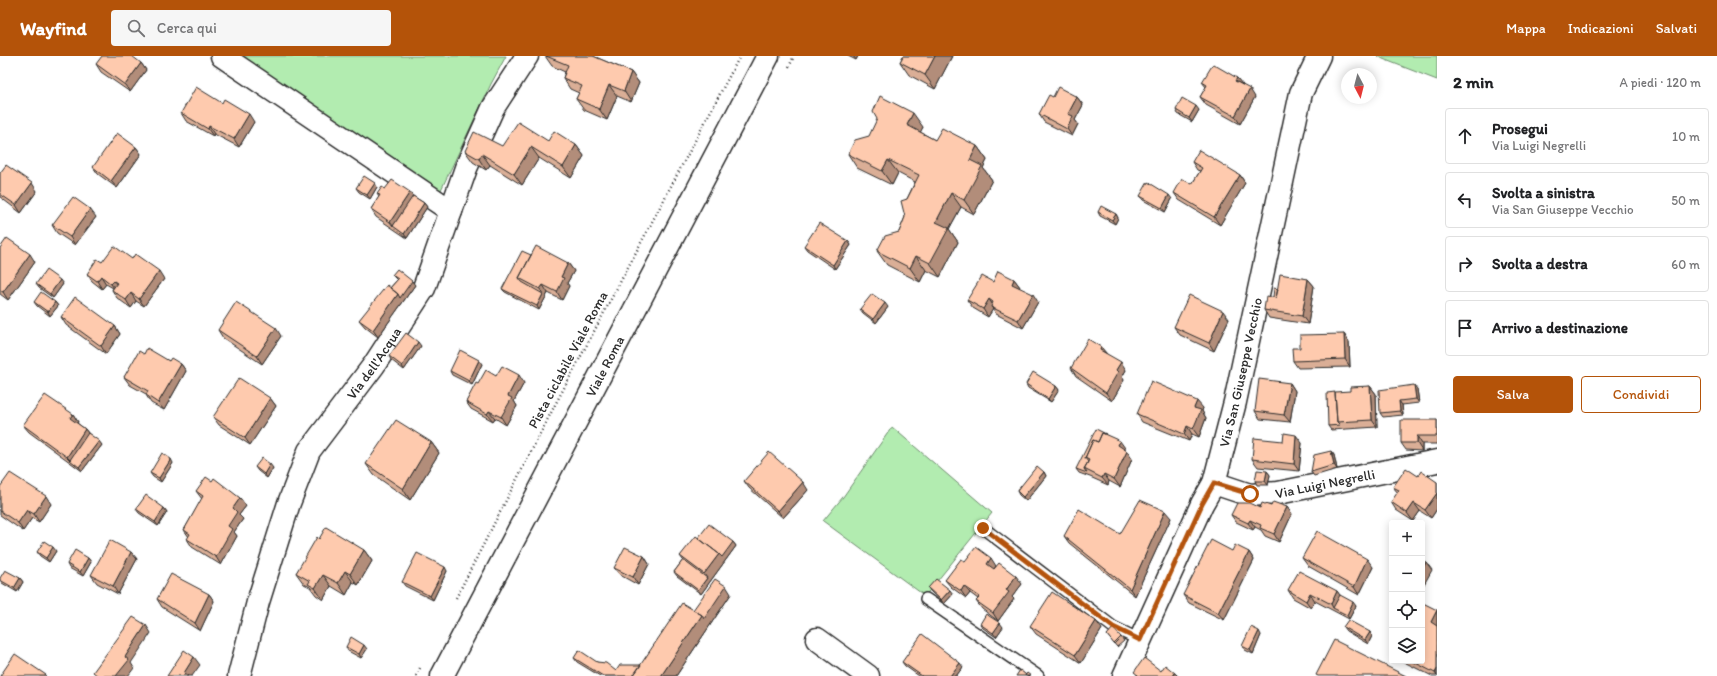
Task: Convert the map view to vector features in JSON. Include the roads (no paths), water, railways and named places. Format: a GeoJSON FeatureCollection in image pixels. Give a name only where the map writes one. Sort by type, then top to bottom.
{"type":"FeatureCollection","features":[{"type":"Feature","properties":{"kind":"street"},"geometry":{"type":"LineString","coordinates":[[222,56],[451,212]]}},
{"type":"Feature","properties":{"kind":"street","name":"Via dell'Acqua"},"geometry":{"type":"LineString","coordinates":[[239,676],[258,602],[286,511],[309,451],[374,365],[424,288],[466,168],[493,108],[527,56]]}},
{"type":"Feature","properties":{"kind":"street","name":"Viale Roma"},"geometry":{"type":"LineString","coordinates":[[442,676],[768,56]]}},
{"type":"Feature","properties":{"kind":"street","name":"Via San Giuseppe Vecchio"},"geometry":{"type":"LineString","coordinates":[[1124,676],[1202,504],[1214,483],[1235,402],[1301,93],[1319,56]]}},
{"type":"Feature","properties":{"kind":"street","name":"Via Luigi Negrelli"},"geometry":{"type":"LineString","coordinates":[[1214,483],[1250,494],[1278,493],[1437,461]]}},
{"type":"Feature","properties":{"kind":"street"},"geometry":{"type":"LineString","coordinates":[[817,638],[868,676]]}},
{"type":"Feature","properties":{"kind":"lane"},"geometry":{"type":"LineString","coordinates":[[983,528],[1113,627],[1140,640]]}},
{"type":"Feature","properties":{"kind":"lane"},"geometry":{"type":"LineString","coordinates":[[926,600],[1003,654],[1038,676]]}}]}
